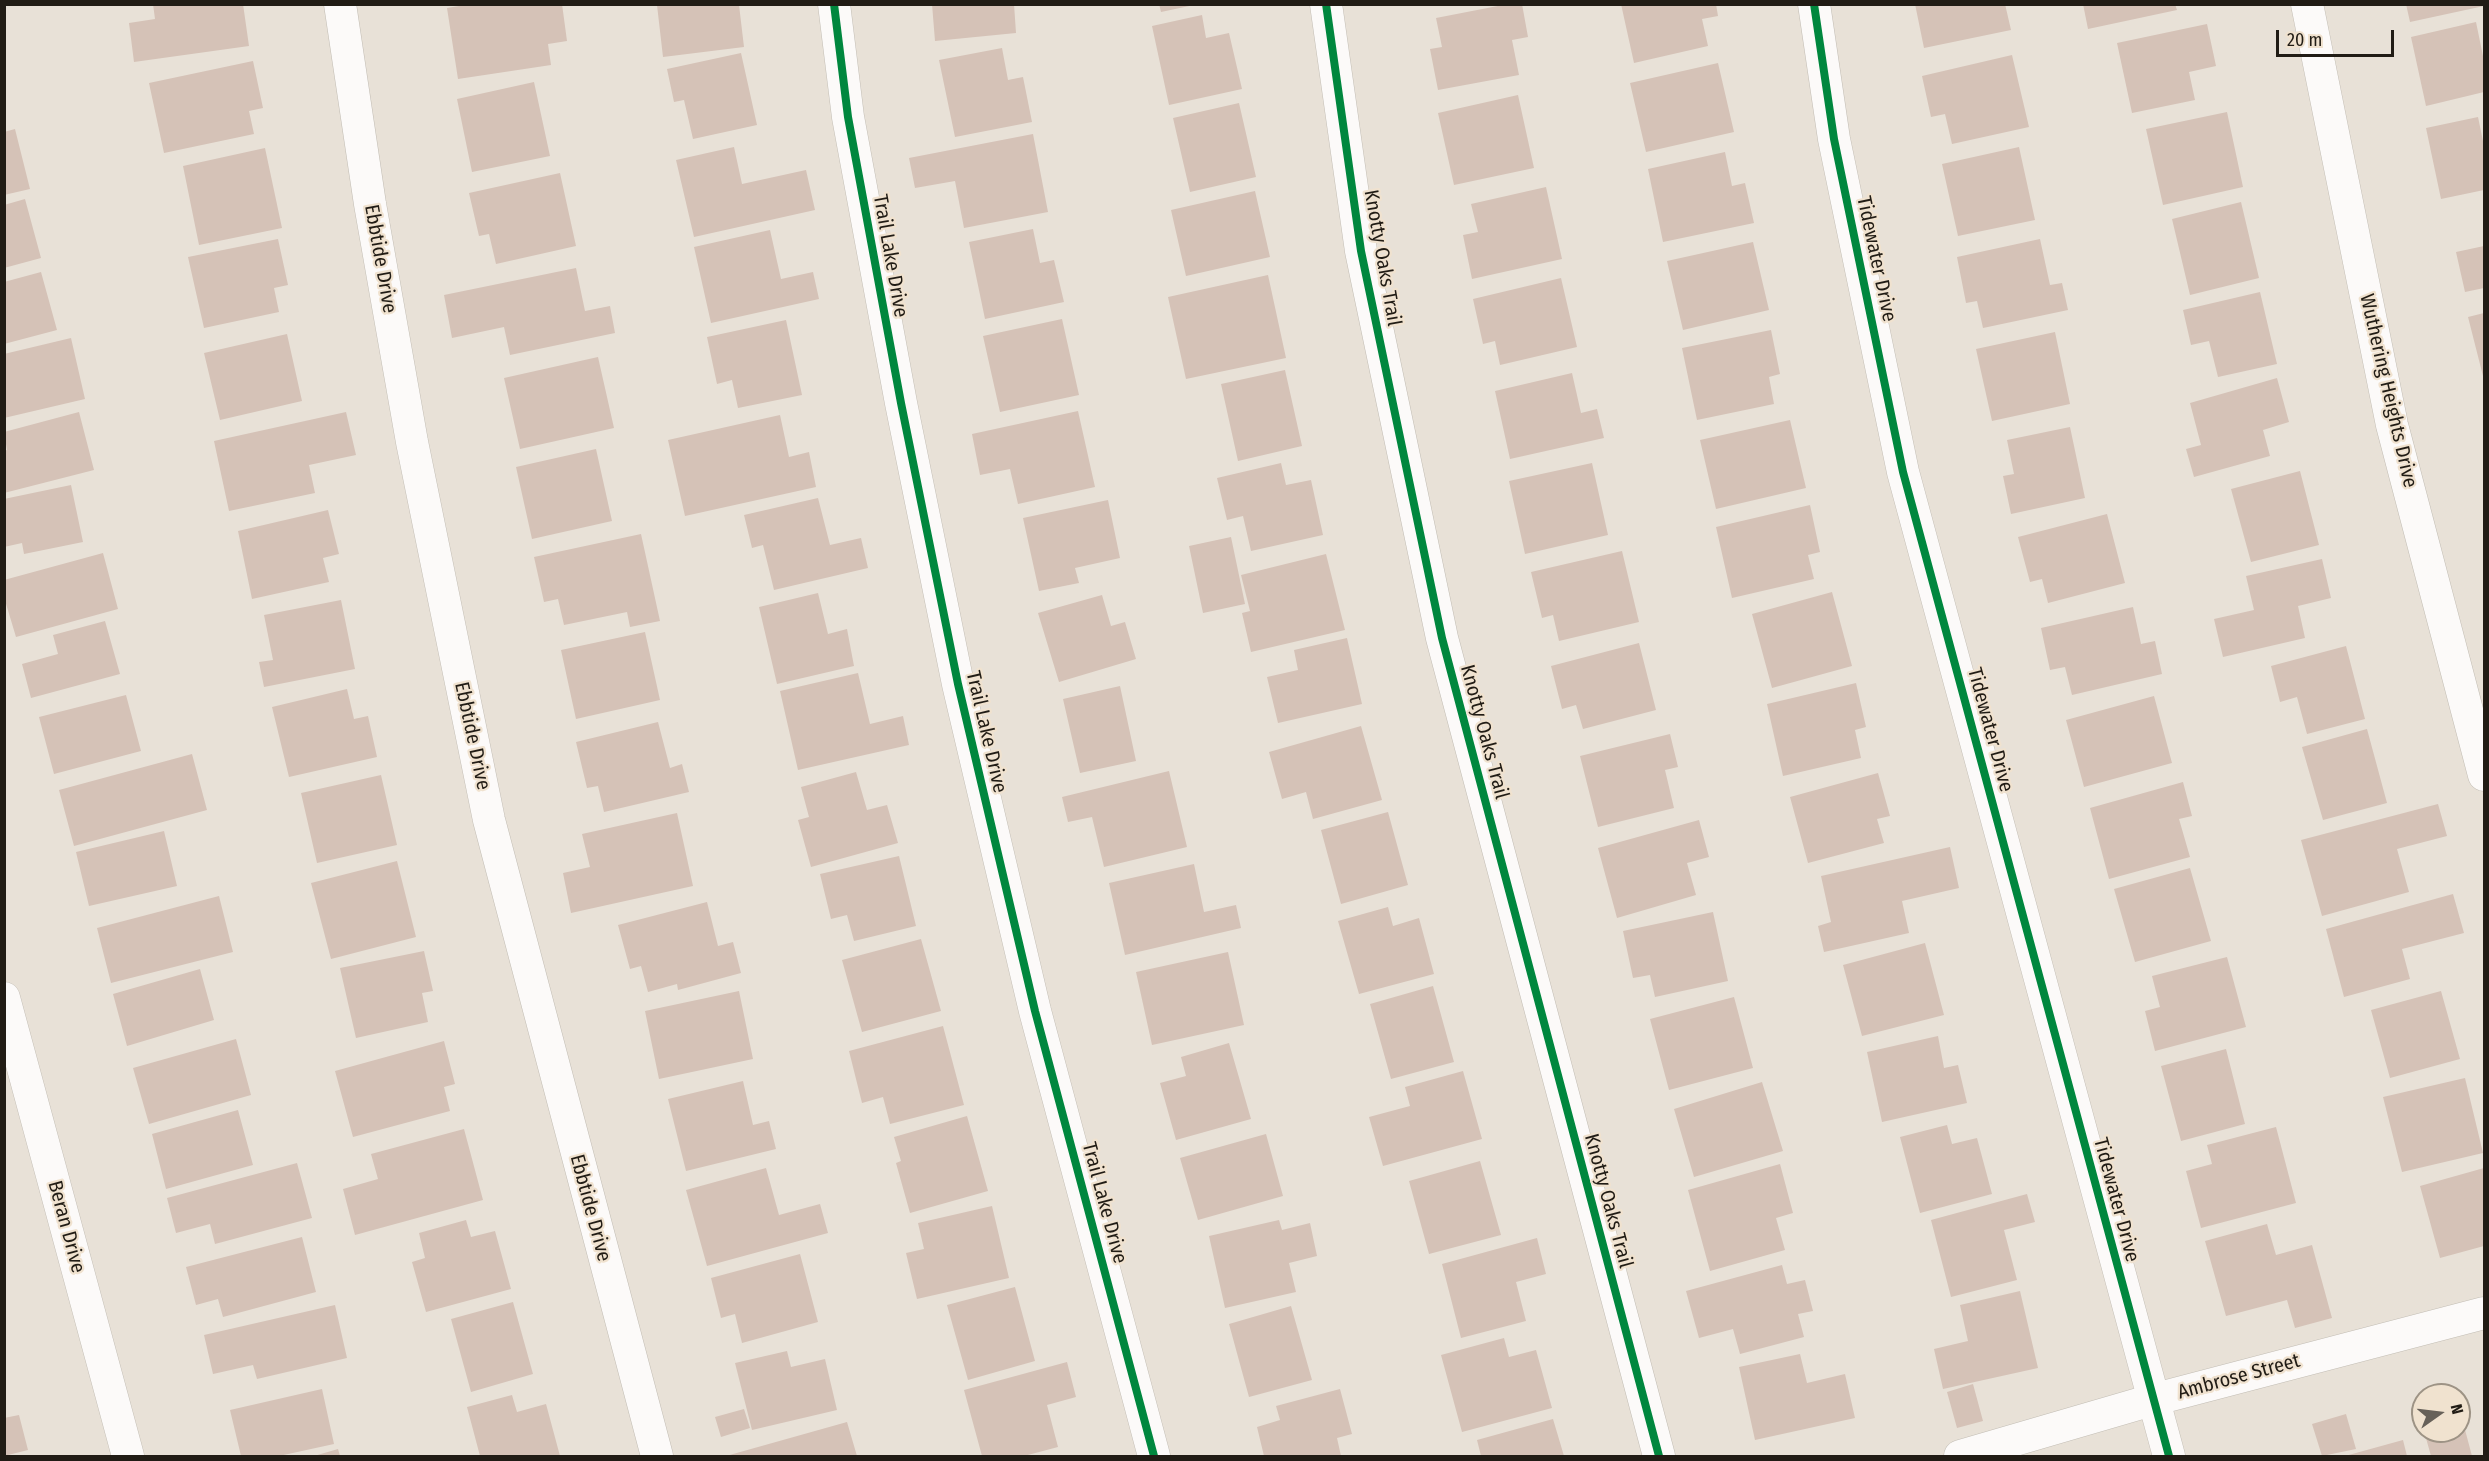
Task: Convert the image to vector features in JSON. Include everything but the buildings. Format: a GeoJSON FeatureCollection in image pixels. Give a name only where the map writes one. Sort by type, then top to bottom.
{"type":"FeatureCollection","features":[{"type":"Feature","properties":{"kind":"street","name":"Ebbtide Drive"},"geometry":{"type":"LineString","coordinates":[[340,4],[370,204],[411,442],[489,820],[657,1456]]}},
{"type":"Feature","properties":{"kind":"street","name":"Trail Lake Drive"},"geometry":{"type":"LineString","coordinates":[[834,4],[848,117],[903,415],[958,684],[1035,1011],[1154,1456]]}},
{"type":"Feature","properties":{"kind":"street","name":"Knotty Oaks Trail"},"geometry":{"type":"LineString","coordinates":[[1326,4],[1361,251],[1442,638],[1659,1456]]}},
{"type":"Feature","properties":{"kind":"street","name":"Tidewater Drive"},"geometry":{"type":"LineString","coordinates":[[1814,4],[1834,139],[1903,472],[2169,1456]]}},
{"type":"Feature","properties":{"kind":"street","name":"Wuthering Heights Drive"},"geometry":{"type":"LineString","coordinates":[[2307,4],[2392,425],[2484,775]]}},
{"type":"Feature","properties":{"kind":"street","name":"Beran Drive"},"geometry":{"type":"LineString","coordinates":[[4,998],[128,1456]]}},
{"type":"Feature","properties":{"kind":"street","name":"Ambrose Street"},"geometry":{"type":"LineString","coordinates":[[1960,1456],[2152,1400],[2484,1313]]}},
{"type":"Feature","properties":{"kind":"cycle path"},"geometry":{"type":"LineString","coordinates":[[834,4],[848,117],[901,403],[958,684],[1035,1011],[1154,1456]]}},
{"type":"Feature","properties":{"kind":"cycle path"},"geometry":{"type":"LineString","coordinates":[[1326,4],[1361,251],[1442,638],[1659,1456]]}},
{"type":"Feature","properties":{"kind":"cycle path"},"geometry":{"type":"LineString","coordinates":[[1814,4],[1834,139],[1903,472],[2169,1456]]}}]}
